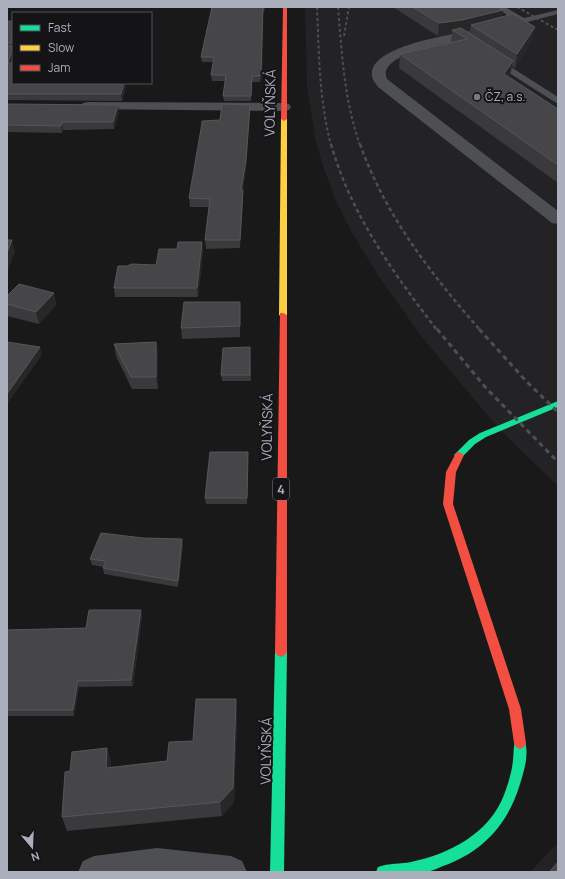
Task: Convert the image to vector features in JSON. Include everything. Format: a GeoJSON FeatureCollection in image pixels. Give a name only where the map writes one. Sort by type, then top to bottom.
{"type":"FeatureCollection","features":[{"type":"Feature","properties":{"kind":"main road","name":"VOLYŇSKÁ"},"geometry":{"type":"LineString","coordinates":[[277,872],[280,750],[284,7]]}},
{"type":"Feature","properties":{"kind":"main road"},"geometry":{"type":"LineString","coordinates":[[383,872],[403,871],[443,862],[472,846],[494,825],[513,792],[521,753],[516,709],[448,504],[449,474],[458,457],[472,442],[558,404]]}},
{"type":"Feature","properties":{"kind":"street"},"geometry":{"type":"LineString","coordinates":[[458,36],[398,54],[387,59],[378,71],[379,77],[383,84],[558,219]]}},
{"type":"Feature","properties":{"kind":"street"},"geometry":{"type":"LineString","coordinates":[[78,106],[284,107]]}},
{"type":"Feature","properties":{"kind":"street"},"geometry":{"type":"LineString","coordinates":[[94,872],[157,864],[231,872]]}},
{"type":"Feature","properties":{"kind":"lane"},"geometry":{"type":"LineString","coordinates":[[499,7],[521,20]]}},
{"type":"Feature","properties":{"kind":"lane"},"geometry":{"type":"LineString","coordinates":[[458,36],[558,12]]}},
{"type":"Feature","properties":{"kind":"lane"},"geometry":{"type":"LineString","coordinates":[[458,36],[471,45]]}},
{"type":"Feature","properties":{"kind":"lane"},"geometry":{"type":"LineString","coordinates":[[484,54],[558,101]]}},
{"type":"Feature","properties":{"kind":"shaded area","name":"ČZ, a.s."},"geometry":{"type":"Polygon","coordinates":[[[305,7],[558,7],[558,486],[499,429],[421,336],[378,275],[351,231],[336,201],[323,166],[315,138],[307,85],[305,7]]]}},
{"type":"Feature","properties":{"kind":"shaded area"},"geometry":{"type":"Polygon","coordinates":[[[558,843],[558,872],[530,872],[558,843]]]}},
{"type":"Feature","properties":{"kind":"building"},"geometry":{"type":"Polygon","coordinates":[[[212,7],[263,7],[261,72],[260,76],[252,76],[251,96],[223,96],[226,75],[211,75],[214,57],[201,57],[212,7]]]}},
{"type":"Feature","properties":{"kind":"building"},"geometry":{"type":"Polygon","coordinates":[[[413,7],[498,7],[503,10],[462,20],[439,23],[413,7]]]}},
{"type":"Feature","properties":{"kind":"building"},"geometry":{"type":"Polygon","coordinates":[[[513,14],[535,27],[517,54],[471,25],[513,14]]]}},
{"type":"Feature","properties":{"kind":"building"},"geometry":{"type":"Polygon","coordinates":[[[7,21],[12,21],[11,43],[7,43],[7,21]]]}},
{"type":"Feature","properties":{"kind":"building"},"geometry":{"type":"Polygon","coordinates":[[[461,28],[513,61],[504,74],[558,109],[558,165],[400,54],[467,39],[452,30],[461,28]]]}},
{"type":"Feature","properties":{"kind":"building"},"geometry":{"type":"Polygon","coordinates":[[[7,46],[12,46],[8,63],[12,63],[12,84],[124,84],[121,94],[7,94],[7,46]]]}},
{"type":"Feature","properties":{"kind":"building"},"geometry":{"type":"Polygon","coordinates":[[[7,104],[118,105],[113,122],[62,122],[61,126],[7,125],[7,104]]]}},
{"type":"Feature","properties":{"kind":"building"},"geometry":{"type":"Polygon","coordinates":[[[222,104],[250,105],[246,160],[241,190],[243,190],[240,240],[205,240],[210,199],[189,198],[202,121],[220,120],[222,104]]]}},
{"type":"Feature","properties":{"kind":"building"},"geometry":{"type":"Polygon","coordinates":[[[7,240],[12,240],[7,253],[7,240]]]}},
{"type":"Feature","properties":{"kind":"building"},"geometry":{"type":"Polygon","coordinates":[[[178,242],[202,242],[197,288],[114,288],[118,266],[127,266],[132,264],[156,265],[159,249],[177,249],[178,242]]]}},
{"type":"Feature","properties":{"kind":"building"},"geometry":{"type":"Polygon","coordinates":[[[19,284],[54,293],[36,312],[7,304],[7,296],[19,284]]]}},
{"type":"Feature","properties":{"kind":"building"},"geometry":{"type":"Polygon","coordinates":[[[184,302],[240,302],[240,326],[181,328],[184,302]]]}},
{"type":"Feature","properties":{"kind":"building"},"geometry":{"type":"Polygon","coordinates":[[[7,342],[40,347],[7,394],[7,342]]]}},
{"type":"Feature","properties":{"kind":"building"},"geometry":{"type":"Polygon","coordinates":[[[156,342],[156,377],[131,377],[114,344],[156,342]]]}},
{"type":"Feature","properties":{"kind":"building"},"geometry":{"type":"Polygon","coordinates":[[[250,347],[250,375],[221,375],[223,348],[250,347]]]}},
{"type":"Feature","properties":{"kind":"building"},"geometry":{"type":"Polygon","coordinates":[[[210,452],[248,452],[247,498],[205,498],[210,452]]]}},
{"type":"Feature","properties":{"kind":"building"},"geometry":{"type":"Polygon","coordinates":[[[101,533],[143,538],[182,539],[178,581],[103,568],[106,561],[90,559],[101,533]]]}},
{"type":"Feature","properties":{"kind":"building"},"geometry":{"type":"Polygon","coordinates":[[[89,610],[141,610],[131,680],[78,681],[73,710],[7,710],[7,630],[86,628],[89,610]]]}},
{"type":"Feature","properties":{"kind":"building"},"geometry":{"type":"Polygon","coordinates":[[[196,699],[236,699],[233,788],[220,802],[62,817],[65,772],[70,771],[72,752],[107,748],[106,768],[167,761],[169,742],[193,741],[196,699]]]}},
{"type":"Feature","properties":{"kind":"building"},"geometry":{"type":"Polygon","coordinates":[[[558,862],[558,872],[549,872],[558,862]]]}},
{"type":"Feature","properties":{"kind":"railway"},"geometry":{"type":"LineString","coordinates":[[317,7],[322,94],[331,145]]}},
{"type":"Feature","properties":{"kind":"railway"},"geometry":{"type":"LineString","coordinates":[[338,7],[342,59],[347,94],[350,111],[360,145]]}},
{"type":"Feature","properties":{"kind":"railway"},"geometry":{"type":"LineString","coordinates":[[344,36],[349,7]]}},
{"type":"Feature","properties":{"kind":"railway"},"geometry":{"type":"LineString","coordinates":[[517,7],[558,30]]}},
{"type":"Feature","properties":{"kind":"railway"},"geometry":{"type":"LineString","coordinates":[[331,144],[339,170],[375,242],[405,287],[437,330]]}},
{"type":"Feature","properties":{"kind":"railway"},"geometry":{"type":"LineString","coordinates":[[360,144],[382,195],[411,243],[444,287],[480,330]]}},
{"type":"Feature","properties":{"kind":"railway"},"geometry":{"type":"LineString","coordinates":[[437,329],[486,388],[558,462]]}},
{"type":"Feature","properties":{"kind":"railway"},"geometry":{"type":"LineString","coordinates":[[479,329],[527,382],[558,412]]}},
{"type":"Feature","properties":{"kind":"traffic: fast"},"geometry":{"type":"LineString","coordinates":[[459,455],[472,442],[483,435],[558,404]]}},
{"type":"Feature","properties":{"kind":"traffic: fast"},"geometry":{"type":"LineString","coordinates":[[277,872],[281,652]]}},
{"type":"Feature","properties":{"kind":"traffic: fast"},"geometry":{"type":"LineString","coordinates":[[383,872],[406,870],[428,865],[468,847],[484,834],[498,818],[509,799],[519,764],[520,743]]}},
{"type":"Feature","properties":{"kind":"traffic: slow"},"geometry":{"type":"LineString","coordinates":[[283,315],[284,119]]}},
{"type":"Feature","properties":{"kind":"traffic: jam"},"geometry":{"type":"LineString","coordinates":[[284,119],[285,7]]}},
{"type":"Feature","properties":{"kind":"traffic: jam"},"geometry":{"type":"LineString","coordinates":[[281,652],[283,315]]}},
{"type":"Feature","properties":{"kind":"traffic: jam"},"geometry":{"type":"LineString","coordinates":[[459,455],[451,472],[448,504],[515,709],[520,743]]}},
{"type":"Feature","properties":{"kind":"place","name":"ČZ, a.s."},"geometry":{"type":"Point","coordinates":[477,97]}}]}
